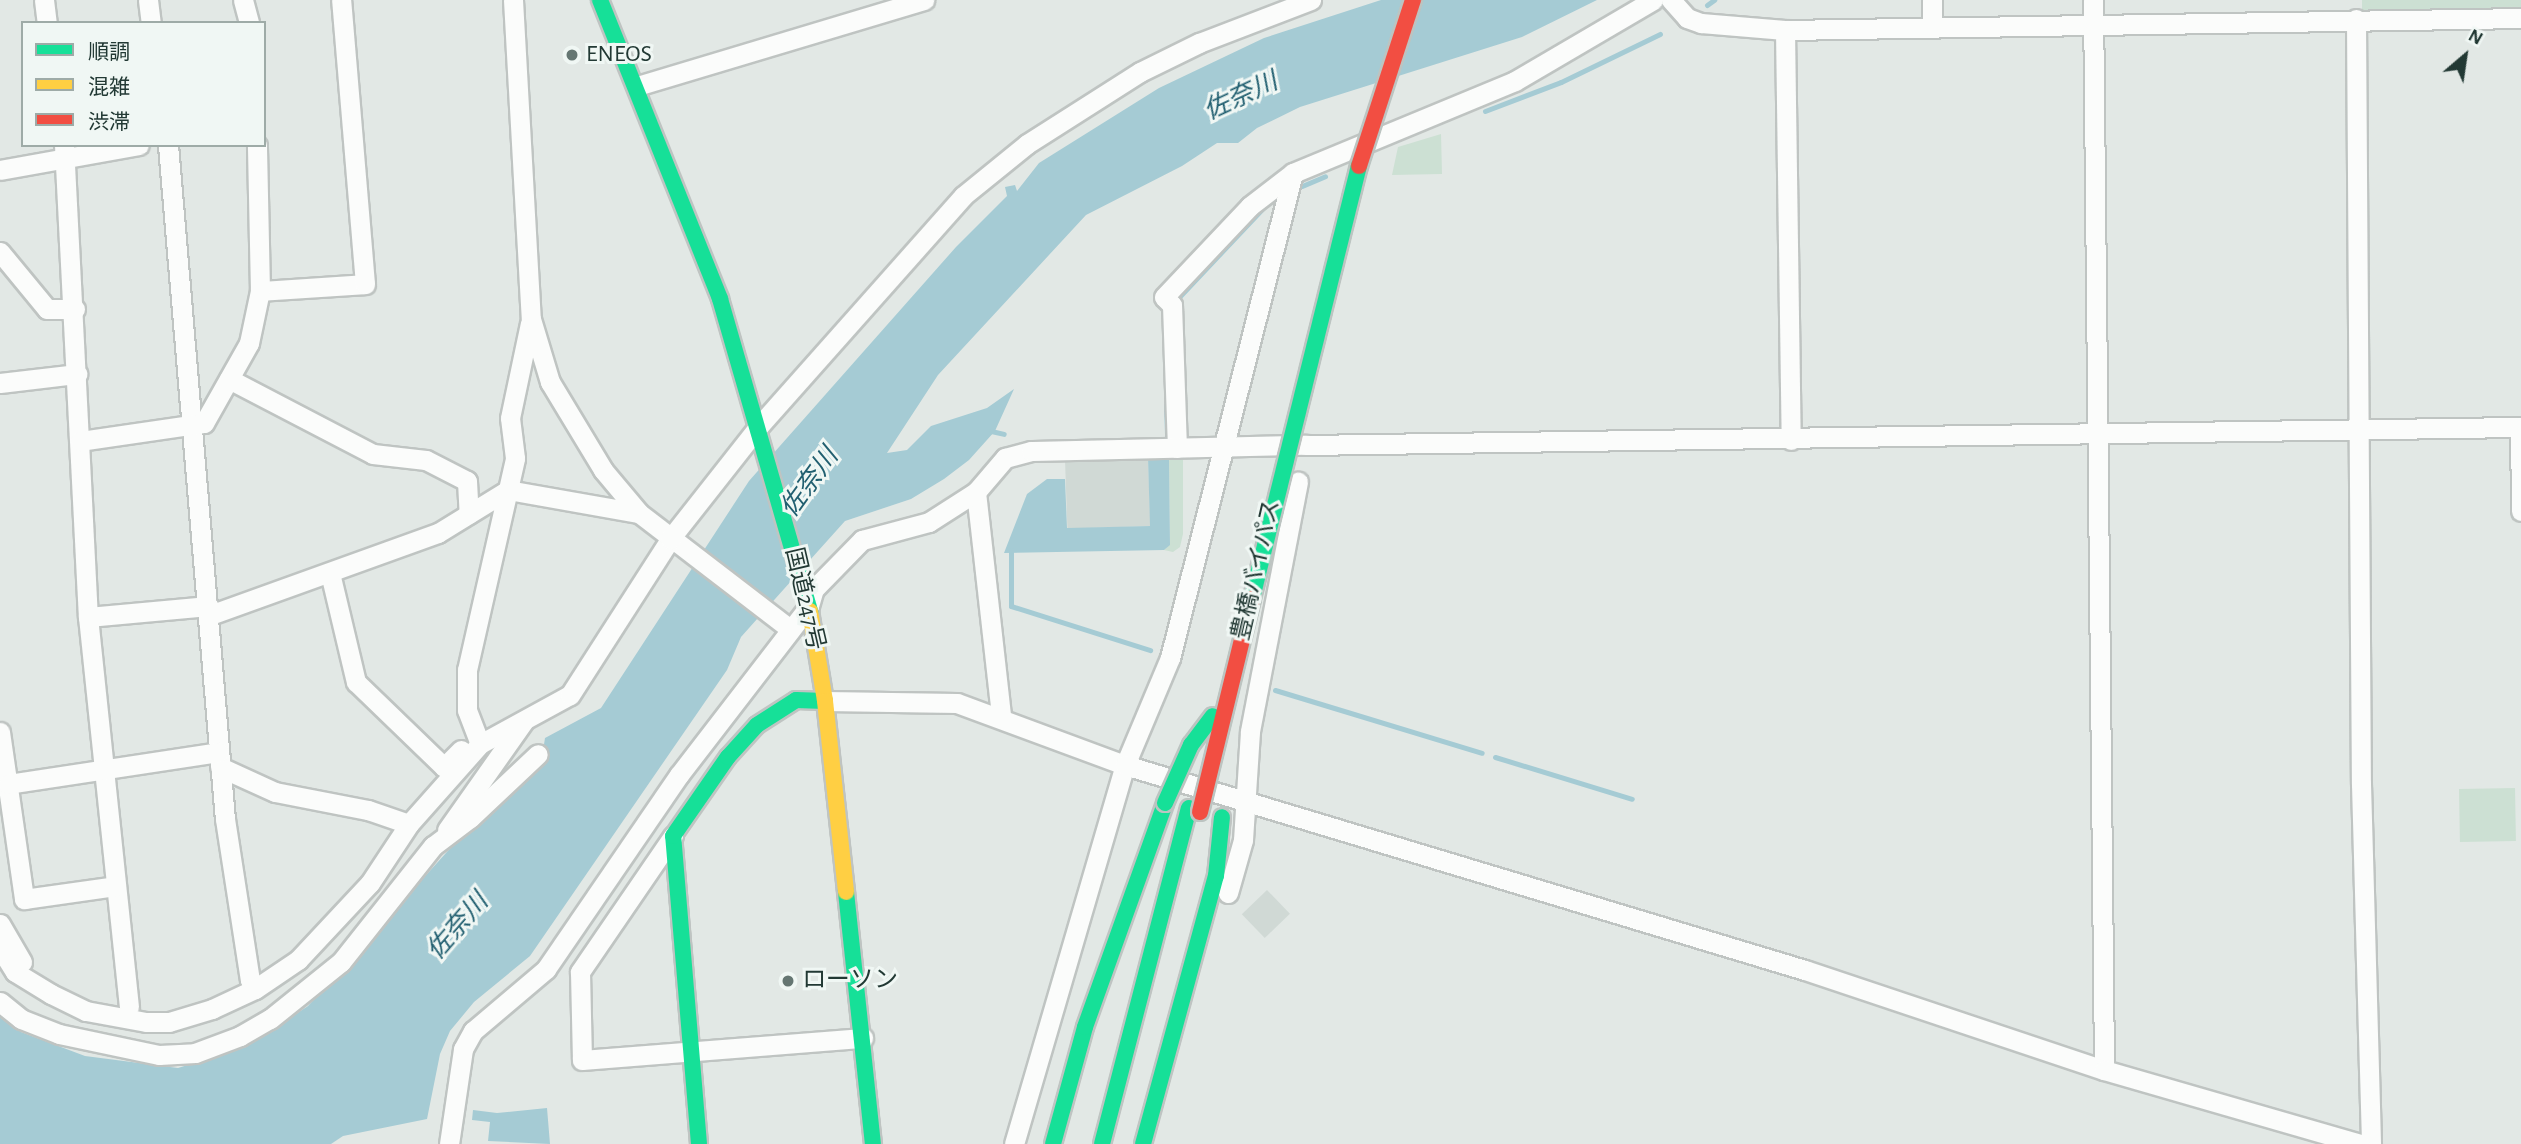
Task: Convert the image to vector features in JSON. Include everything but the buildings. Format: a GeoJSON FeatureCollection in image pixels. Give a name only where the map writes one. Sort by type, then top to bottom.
{"type":"FeatureCollection","features":[{"type":"Feature","properties":{"kind":"main road","name":"国道247号"},"geometry":{"type":"LineString","coordinates":[[600,0],[691,219],[761,434],[807,597],[825,701],[873,1144]]}},
{"type":"Feature","properties":{"kind":"main road","name":"豊橋バイパス"},"geometry":{"type":"LineString","coordinates":[[1102,1144],[1195,810],[1213,716],[1323,255],[1369,89],[1400,0]]}},
{"type":"Feature","properties":{"kind":"main road","name":"豊橋バイパス"},"geometry":{"type":"LineString","coordinates":[[1114,1144],[1274,493],[1365,143],[1413,0]]}},
{"type":"Feature","properties":{"kind":"main road"},"geometry":{"type":"LineString","coordinates":[[1143,1144],[1216,877],[1222,817],[1274,493]]}},
{"type":"Feature","properties":{"kind":"main road"},"geometry":{"type":"LineString","coordinates":[[699,1144],[673,836],[728,757],[757,725],[796,700],[825,701]]}},
{"type":"Feature","properties":{"kind":"main road"},"geometry":{"type":"LineString","coordinates":[[1053,1144],[1085,1027],[1166,803],[1191,746],[1213,716]]}},
{"type":"Feature","properties":{"kind":"street"},"geometry":{"type":"LineString","coordinates":[[44,0],[47,21]]}},
{"type":"Feature","properties":{"kind":"street"},"geometry":{"type":"LineString","coordinates":[[148,0],[151,21]]}},
{"type":"Feature","properties":{"kind":"street"},"geometry":{"type":"LineString","coordinates":[[243,0],[248,21]]}},
{"type":"Feature","properties":{"kind":"street"},"geometry":{"type":"LineString","coordinates":[[260,290],[365,284],[341,0]]}},
{"type":"Feature","properties":{"kind":"street"},"geometry":{"type":"LineString","coordinates":[[513,0],[531,319],[550,382],[572,422],[639,513],[786,626]]}},
{"type":"Feature","properties":{"kind":"street"},"geometry":{"type":"LineString","coordinates":[[637,86],[924,0]]}},
{"type":"Feature","properties":{"kind":"street"},"geometry":{"type":"LineString","coordinates":[[1261,17],[1274,0]]}},
{"type":"Feature","properties":{"kind":"street"},"geometry":{"type":"LineString","coordinates":[[330,573],[356,682],[444,767],[478,741],[524,721],[570,695],[675,542],[936,223],[1005,161],[1086,103],[1140,72],[1261,17],[1311,0]]}},
{"type":"Feature","properties":{"kind":"street"},"geometry":{"type":"LineString","coordinates":[[1177,448],[1172,305],[1164,297],[1250,206],[1293,173],[1516,80],[1653,0]]}},
{"type":"Feature","properties":{"kind":"street"},"geometry":{"type":"LineString","coordinates":[[1671,0],[1686,18],[1701,23],[1785,30],[2521,18]]}},
{"type":"Feature","properties":{"kind":"street"},"geometry":{"type":"LineString","coordinates":[[1932,0],[1932,27]]}},
{"type":"Feature","properties":{"kind":"street"},"geometry":{"type":"LineString","coordinates":[[2093,0],[2104,1070]]}},
{"type":"Feature","properties":{"kind":"street"},"geometry":{"type":"LineString","coordinates":[[2356,19],[2361,784],[2371,1144]]}},
{"type":"Feature","properties":{"kind":"street"},"geometry":{"type":"LineString","coordinates":[[1785,30],[1791,440]]}},
{"type":"Feature","properties":{"kind":"street"},"geometry":{"type":"LineString","coordinates":[[1159,1144],[1243,841],[1250,731],[1305,445],[1381,137]]}},
{"type":"Feature","properties":{"kind":"street"},"geometry":{"type":"LineString","coordinates":[[0,170],[65,152],[118,147]]}},
{"type":"Feature","properties":{"kind":"street"},"geometry":{"type":"LineString","coordinates":[[168,147],[220,760],[253,984]]}},
{"type":"Feature","properties":{"kind":"street"},"geometry":{"type":"LineString","coordinates":[[80,441],[193,422],[204,423],[249,343],[260,290],[257,147]]}},
{"type":"Feature","properties":{"kind":"street"},"geometry":{"type":"LineString","coordinates":[[65,152],[75,309],[88,617],[102,771],[129,1007]]}},
{"type":"Feature","properties":{"kind":"street"},"geometry":{"type":"LineString","coordinates":[[1014,1144],[1125,765],[1170,658],[1221,448],[1293,173]]}},
{"type":"Feature","properties":{"kind":"street"},"geometry":{"type":"LineString","coordinates":[[0,252],[47,309],[75,309]]}},
{"type":"Feature","properties":{"kind":"street"},"geometry":{"type":"LineString","coordinates":[[478,741],[467,710],[467,670],[515,458],[510,418],[531,319]]}},
{"type":"Feature","properties":{"kind":"street"},"geometry":{"type":"LineString","coordinates":[[0,383],[77,374]]}},
{"type":"Feature","properties":{"kind":"street"},"geometry":{"type":"LineString","coordinates":[[229,379],[373,454],[426,460],[467,481],[469,514]]}},
{"type":"Feature","properties":{"kind":"street"},"geometry":{"type":"LineString","coordinates":[[449,1144],[463,1049],[473,1031],[546,969],[807,597],[862,540],[929,522],[976,492],[1005,458],[1031,451],[1305,445],[2360,432],[2521,427],[2521,511]]}},
{"type":"Feature","properties":{"kind":"street"},"geometry":{"type":"LineString","coordinates":[[88,617],[209,610],[330,573],[438,533],[508,490],[639,513]]}},
{"type":"Feature","properties":{"kind":"street"},"geometry":{"type":"LineString","coordinates":[[976,492],[1001,716]]}},
{"type":"Feature","properties":{"kind":"street"},"geometry":{"type":"LineString","coordinates":[[825,701],[919,700],[957,704],[1001,716],[1125,765],[1247,799],[1805,970],[2104,1070],[2360,1144]]}},
{"type":"Feature","properties":{"kind":"street"},"geometry":{"type":"LineString","coordinates":[[0,1002],[21,1019],[107,1048],[171,1055],[195,1053],[229,1040],[270,1019],[341,962],[444,834],[524,721]]}},
{"type":"Feature","properties":{"kind":"street"},"geometry":{"type":"LineString","coordinates":[[0,732],[24,899],[115,886]]}},
{"type":"Feature","properties":{"kind":"street"},"geometry":{"type":"LineString","coordinates":[[0,948],[15,972],[32,984],[86,1011],[146,1022],[179,1020],[298,960],[334,925],[370,883],[409,824],[478,741]]}},
{"type":"Feature","properties":{"kind":"street"},"geometry":{"type":"LineString","coordinates":[[444,834],[470,818],[538,754]]}},
{"type":"Feature","properties":{"kind":"street"},"geometry":{"type":"LineString","coordinates":[[8,784],[102,771],[220,760],[275,792],[368,810],[409,824]]}},
{"type":"Feature","properties":{"kind":"street"},"geometry":{"type":"LineString","coordinates":[[673,836],[580,972],[582,1060],[692,1055],[863,1038]]}},
{"type":"Feature","properties":{"kind":"street"},"geometry":{"type":"LineString","coordinates":[[0,924],[24,965],[71,992],[129,1007],[153,1010],[195,1003],[253,984]]}},
{"type":"Feature","properties":{"kind":"shaded area"},"geometry":{"type":"Polygon","coordinates":[[[1148,458],[1150,526],[1067,529],[1065,461],[1148,458]]]}},
{"type":"Feature","properties":{"kind":"shaded area"},"geometry":{"type":"Polygon","coordinates":[[[1267,890],[1290,914],[1265,938],[1242,914],[1267,890]]]}},
{"type":"Feature","properties":{"kind":"green space"},"geometry":{"type":"Polygon","coordinates":[[[2362,0],[2521,0],[2521,10],[2362,10],[2362,0]]]}},
{"type":"Feature","properties":{"kind":"green space"},"geometry":{"type":"Polygon","coordinates":[[[1441,134],[1442,174],[1392,175],[1398,147],[1441,134]]]}},
{"type":"Feature","properties":{"kind":"green space"},"geometry":{"type":"Polygon","coordinates":[[[1183,457],[1183,534],[1180,547],[1173,552],[1164,550],[1170,544],[1169,458],[1183,457]]]}},
{"type":"Feature","properties":{"kind":"green space"},"geometry":{"type":"Polygon","coordinates":[[[2515,788],[2516,841],[2460,842],[2459,789],[2515,788]]]}},
{"type":"Feature","properties":{"kind":"water","name":"佐奈川"},"geometry":{"type":"Polygon","coordinates":[[[1381,0],[1597,0],[1522,37],[1300,107],[1257,128],[1238,143],[1217,143],[1182,166],[1086,215],[938,375],[887,453],[907,450],[931,426],[987,408],[1014,389],[995,431],[969,460],[911,499],[845,521],[741,637],[727,670],[530,956],[474,1002],[450,1031],[440,1054],[427,1119],[343,1136],[331,1144],[0,1144],[0,1015],[21,1032],[85,1056],[178,1068],[246,1047],[308,1006],[464,833],[542,757],[545,738],[601,708],[749,481],[956,247],[1007,196],[1005,187],[1015,185],[1017,191],[1039,163],[1159,88],[1264,38],[1381,0]]]}},
{"type":"Feature","properties":{"kind":"water"},"geometry":{"type":"Polygon","coordinates":[[[1148,458],[1169,458],[1170,545],[1164,550],[1004,553],[1027,494],[1047,479],[1065,479],[1067,528],[1150,526],[1148,458]]]}},
{"type":"Feature","properties":{"kind":"water"},"geometry":{"type":"Polygon","coordinates":[[[547,1108],[550,1144],[488,1141],[490,1122],[472,1120],[473,1110],[497,1113],[547,1108]]]}},
{"type":"Feature","properties":{"kind":"waterway"},"geometry":{"type":"LineString","coordinates":[[1707,5],[1714,0]]}},
{"type":"Feature","properties":{"kind":"waterway"},"geometry":{"type":"LineString","coordinates":[[1485,111],[1561,82],[1660,34]]}},
{"type":"Feature","properties":{"kind":"waterway"},"geometry":{"type":"LineString","coordinates":[[1302,186],[1325,176]]}},
{"type":"Feature","properties":{"kind":"waterway"},"geometry":{"type":"LineString","coordinates":[[1180,296],[1264,207]]}},
{"type":"Feature","properties":{"kind":"waterway"},"geometry":{"type":"LineString","coordinates":[[1166,405],[1167,439]]}},
{"type":"Feature","properties":{"kind":"waterway"},"geometry":{"type":"LineString","coordinates":[[991,431],[1004,434]]}},
{"type":"Feature","properties":{"kind":"waterway"},"geometry":{"type":"LineString","coordinates":[[1011,550],[1011,606],[1150,650]]}},
{"type":"Feature","properties":{"kind":"waterway"},"geometry":{"type":"LineString","coordinates":[[1275,690],[1482,753]]}},
{"type":"Feature","properties":{"kind":"waterway"},"geometry":{"type":"LineString","coordinates":[[1495,757],[1632,799]]}},
{"type":"Feature","properties":{"kind":"traffic: fast"},"geometry":{"type":"LineString","coordinates":[[600,0],[720,299],[810,611]]}},
{"type":"Feature","properties":{"kind":"traffic: fast"},"geometry":{"type":"LineString","coordinates":[[1252,598],[1359,166]]}},
{"type":"Feature","properties":{"kind":"traffic: fast"},"geometry":{"type":"LineString","coordinates":[[699,1144],[673,836],[728,757],[757,725],[796,700],[825,701]]}},
{"type":"Feature","properties":{"kind":"traffic: fast"},"geometry":{"type":"LineString","coordinates":[[1165,803],[1191,745],[1213,716]]}},
{"type":"Feature","properties":{"kind":"traffic: fast"},"geometry":{"type":"LineString","coordinates":[[1053,1144],[1085,1027],[1165,803]]}},
{"type":"Feature","properties":{"kind":"traffic: fast"},"geometry":{"type":"LineString","coordinates":[[1102,1144],[1189,808]]}},
{"type":"Feature","properties":{"kind":"traffic: fast"},"geometry":{"type":"LineString","coordinates":[[1143,1144],[1216,876],[1222,817]]}},
{"type":"Feature","properties":{"kind":"traffic: fast"},"geometry":{"type":"LineString","coordinates":[[846,892],[873,1144]]}},
{"type":"Feature","properties":{"kind":"traffic: slow"},"geometry":{"type":"LineString","coordinates":[[810,611],[825,701],[846,892]]}},
{"type":"Feature","properties":{"kind":"traffic: jam"},"geometry":{"type":"LineString","coordinates":[[1359,166],[1413,0]]}},
{"type":"Feature","properties":{"kind":"traffic: jam"},"geometry":{"type":"LineString","coordinates":[[1200,812],[1252,598]]}},
{"type":"Feature","properties":{"kind":"place","name":"ENEOS"},"geometry":{"type":"Point","coordinates":[572,55]}},
{"type":"Feature","properties":{"kind":"place","name":"ローソン"},"geometry":{"type":"Point","coordinates":[788,981]}}]}
